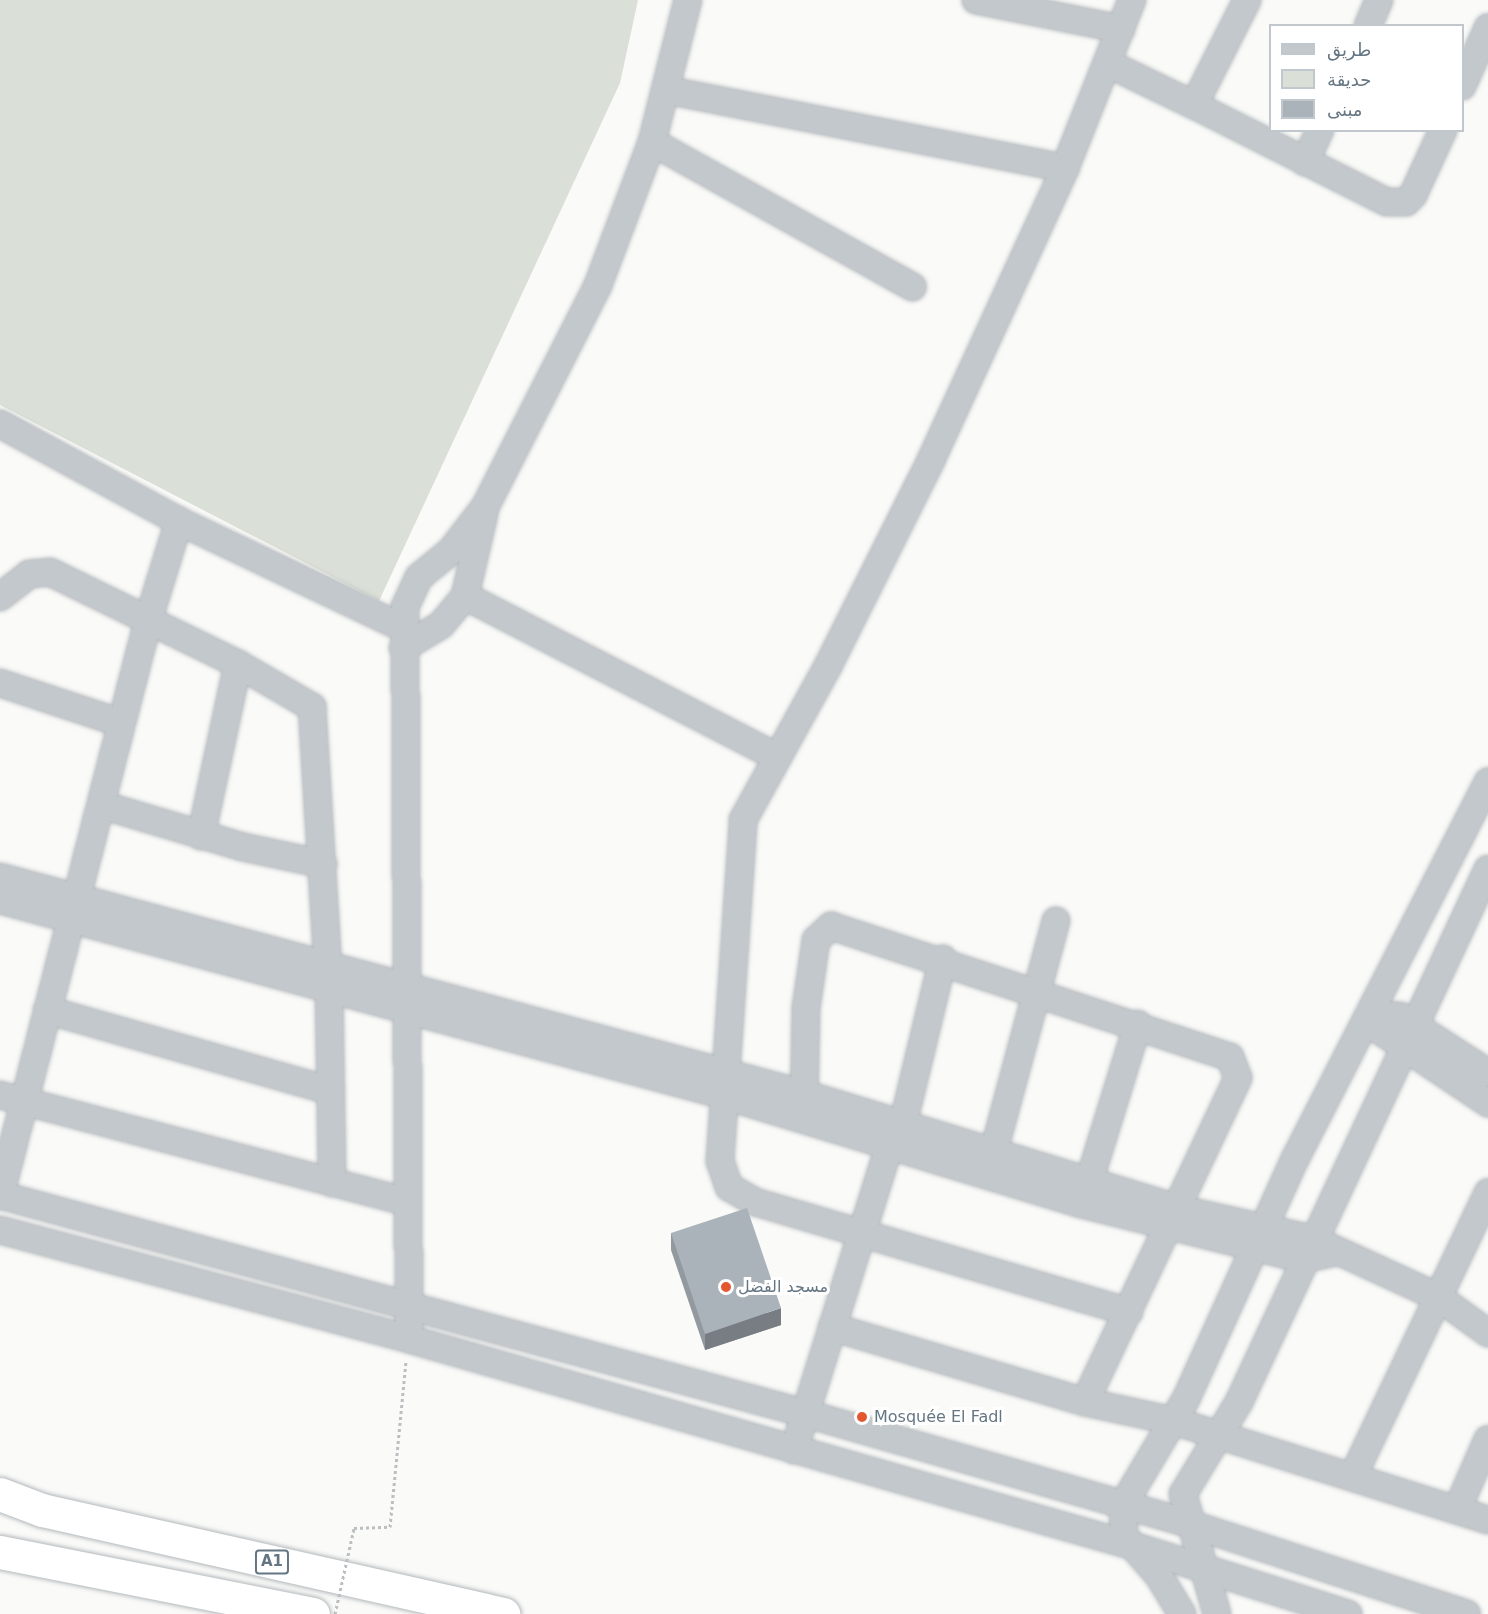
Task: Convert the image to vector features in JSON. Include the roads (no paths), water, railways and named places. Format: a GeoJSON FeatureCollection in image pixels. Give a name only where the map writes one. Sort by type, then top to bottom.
{"type":"FeatureCollection","features":[{"type":"Feature","properties":{"kind":"highway"},"geometry":{"type":"LineString","coordinates":[[0,1494],[42,1510]]}},
{"type":"Feature","properties":{"kind":"highway","name":"A1"},"geometry":{"type":"LineString","coordinates":[[0,1508],[42,1510],[503,1614]]}},
{"type":"Feature","properties":{"kind":"highway"},"geometry":{"type":"LineString","coordinates":[[0,1552],[313,1614]]}},
{"type":"Feature","properties":{"kind":"street"},"geometry":{"type":"LineString","coordinates":[[0,424],[403,638],[441,625],[465,596],[485,507],[598,285],[652,142],[688,0]]}},
{"type":"Feature","properties":{"kind":"street"},"geometry":{"type":"LineString","coordinates":[[976,0],[1021,4],[1121,29]]}},
{"type":"Feature","properties":{"kind":"street"},"geometry":{"type":"LineString","coordinates":[[1130,1312],[755,1202],[729,1187],[721,1172],[738,843],[746,811],[775,756],[828,666],[1065,168],[1132,0]]}},
{"type":"Feature","properties":{"kind":"street"},"geometry":{"type":"LineString","coordinates":[[1194,105],[1247,0]]}},
{"type":"Feature","properties":{"kind":"street"},"geometry":{"type":"LineString","coordinates":[[1369,24],[1379,0]]}},
{"type":"Feature","properties":{"kind":"street"},"geometry":{"type":"LineString","coordinates":[[1464,82],[1488,28]]}},
{"type":"Feature","properties":{"kind":"street"},"geometry":{"type":"LineString","coordinates":[[1107,63],[1387,202],[1406,202],[1442,132]]}},
{"type":"Feature","properties":{"kind":"street"},"geometry":{"type":"LineString","coordinates":[[666,90],[1065,168]]}},
{"type":"Feature","properties":{"kind":"street"},"geometry":{"type":"LineString","coordinates":[[1305,162],[1319,132]]}},
{"type":"Feature","properties":{"kind":"street"},"geometry":{"type":"LineString","coordinates":[[652,142],[912,287]]}},
{"type":"Feature","properties":{"kind":"street"},"geometry":{"type":"LineString","coordinates":[[409,1339],[403,995],[403,638],[413,586],[485,507]]}},
{"type":"Feature","properties":{"kind":"street"},"geometry":{"type":"LineString","coordinates":[[179,521],[148,621],[47,1010],[12,1098],[0,1195],[804,1413],[1187,1523],[1467,1614]]}},
{"type":"Feature","properties":{"kind":"street"},"geometry":{"type":"LineString","coordinates":[[0,597],[29,574],[50,572],[306,700],[314,712],[328,976],[332,1183]]}},
{"type":"Feature","properties":{"kind":"street"},"geometry":{"type":"LineString","coordinates":[[465,596],[775,756]]}},
{"type":"Feature","properties":{"kind":"street"},"geometry":{"type":"LineString","coordinates":[[201,836],[238,664]]}},
{"type":"Feature","properties":{"kind":"street"},"geometry":{"type":"LineString","coordinates":[[0,683],[121,723]]}},
{"type":"Feature","properties":{"kind":"street"},"geometry":{"type":"LineString","coordinates":[[1182,1614],[1159,1576],[1130,1545],[1121,1526],[1123,1505],[1174,1421],[1259,1239],[1488,782]]}},
{"type":"Feature","properties":{"kind":"street"},"geometry":{"type":"LineString","coordinates":[[102,805],[201,836],[323,864]]}},
{"type":"Feature","properties":{"kind":"street"},"geometry":{"type":"LineString","coordinates":[[1217,1614],[1187,1523],[1183,1494],[1221,1435],[1488,869]]}},
{"type":"Feature","properties":{"kind":"street"},"geometry":{"type":"LineString","coordinates":[[0,877],[73,908],[403,995],[804,1106],[990,1165],[1175,1218],[1259,1239],[1307,1249],[1337,1252],[1438,1297],[1488,1333]]}},
{"type":"Feature","properties":{"kind":"street"},"geometry":{"type":"LineString","coordinates":[[0,900],[73,908]]}},
{"type":"Feature","properties":{"kind":"street"},"geometry":{"type":"LineString","coordinates":[[990,1165],[1056,921]]}},
{"type":"Feature","properties":{"kind":"street"},"geometry":{"type":"LineString","coordinates":[[804,1106],[806,1008],[821,931],[838,926],[1036,989],[1222,1052],[1238,1070],[1175,1218],[1085,1402]]}},
{"type":"Feature","properties":{"kind":"street"},"geometry":{"type":"LineString","coordinates":[[794,1450],[804,1413],[896,1134],[943,959]]}},
{"type":"Feature","properties":{"kind":"street"},"geometry":{"type":"LineString","coordinates":[[47,1010],[331,1091]]}},
{"type":"Feature","properties":{"kind":"street"},"geometry":{"type":"LineString","coordinates":[[1367,1022],[1390,1014],[1409,1034],[1488,1103]]}},
{"type":"Feature","properties":{"kind":"street"},"geometry":{"type":"LineString","coordinates":[[1086,1193],[1138,1024]]}},
{"type":"Feature","properties":{"kind":"street"},"geometry":{"type":"LineString","coordinates":[[1409,1034],[1488,1073]]}},
{"type":"Feature","properties":{"kind":"street"},"geometry":{"type":"LineString","coordinates":[[12,1098],[406,1202]]}},
{"type":"Feature","properties":{"kind":"street"},"geometry":{"type":"LineString","coordinates":[[1353,1476],[1438,1297],[1485,1207]]}},
{"type":"Feature","properties":{"kind":"street"},"geometry":{"type":"LineString","coordinates":[[0,1230],[409,1339],[1130,1545],[1348,1614]]}},
{"type":"Feature","properties":{"kind":"street"},"geometry":{"type":"LineString","coordinates":[[832,1327],[1085,1402],[1174,1421],[1488,1520]]}},
{"type":"Feature","properties":{"kind":"street"},"geometry":{"type":"LineString","coordinates":[[1457,1510],[1488,1439]]}},
{"type":"Feature","properties":{"kind":"place","name":"مسجد الفضل"},"geometry":{"type":"Point","coordinates":[726,1287]}},
{"type":"Feature","properties":{"kind":"place","name":"Mosquée El Fadl"},"geometry":{"type":"Point","coordinates":[862,1417]}}]}
